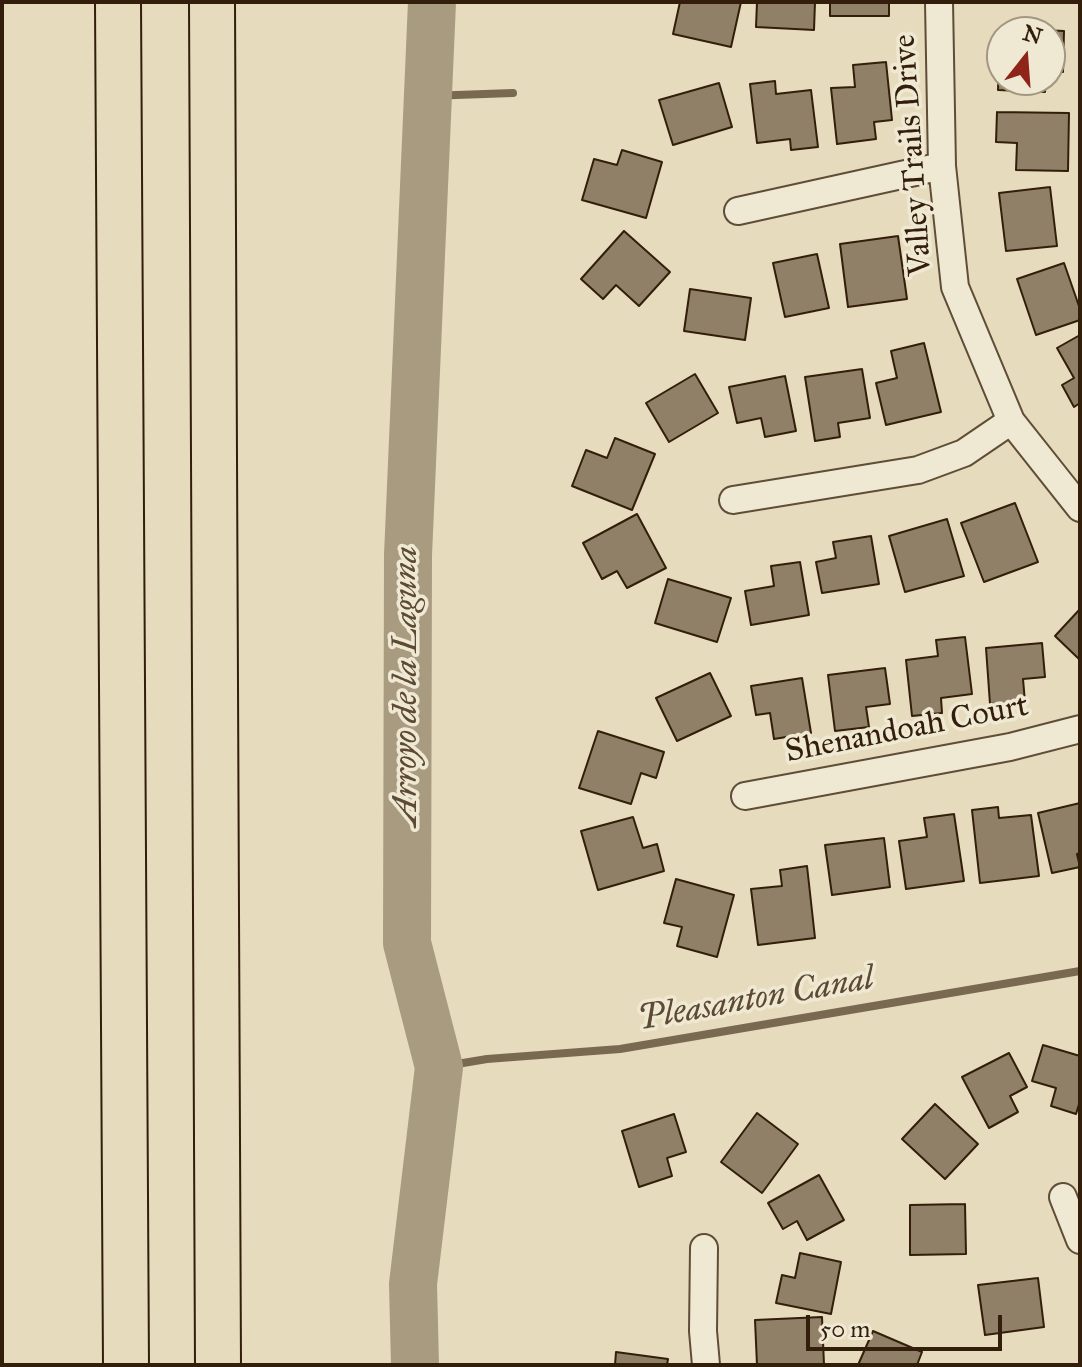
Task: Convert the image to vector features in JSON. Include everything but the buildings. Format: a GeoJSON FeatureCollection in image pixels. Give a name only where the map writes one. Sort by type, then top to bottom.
{"type":"FeatureCollection","features":[{"type":"Feature","properties":{"kind":"highway"},"geometry":{"type":"LineString","coordinates":[[118,2],[126,1365]]}},
{"type":"Feature","properties":{"kind":"highway"},"geometry":{"type":"LineString","coordinates":[[212,2],[218,1365]]}},
{"type":"Feature","properties":{"kind":"street","name":"Valley Trails Drive"},"geometry":{"type":"LineString","coordinates":[[939,2],[942,166],[955,287],[1011,421],[1080,508]]}},
{"type":"Feature","properties":{"kind":"street"},"geometry":{"type":"LineString","coordinates":[[738,211],[942,166]]}},
{"type":"Feature","properties":{"kind":"street"},"geometry":{"type":"LineString","coordinates":[[733,500],[918,470],[964,453],[1011,421]]}},
{"type":"Feature","properties":{"kind":"street","name":"Shenandoah Court"},"geometry":{"type":"LineString","coordinates":[[745,796],[1010,747],[1080,729]]}},
{"type":"Feature","properties":{"kind":"street"},"geometry":{"type":"LineString","coordinates":[[1063,1197],[1080,1240]]}},
{"type":"Feature","properties":{"kind":"street"},"geometry":{"type":"LineString","coordinates":[[704,1248],[703,1331],[706,1365]]}},
{"type":"Feature","properties":{"kind":"waterway","name":"Arroyo de la Laguna"},"geometry":{"type":"LineString","coordinates":[[415,1365],[413,1284],[439,1067],[407,943],[408,555],[432,2]]}},
{"type":"Feature","properties":{"kind":"waterway"},"geometry":{"type":"LineString","coordinates":[[428,96],[513,93]]}},
{"type":"Feature","properties":{"kind":"waterway","name":"Pleasanton Canal"},"geometry":{"type":"LineString","coordinates":[[439,1067],[487,1059],[620,1049],[1080,971]]}}]}
